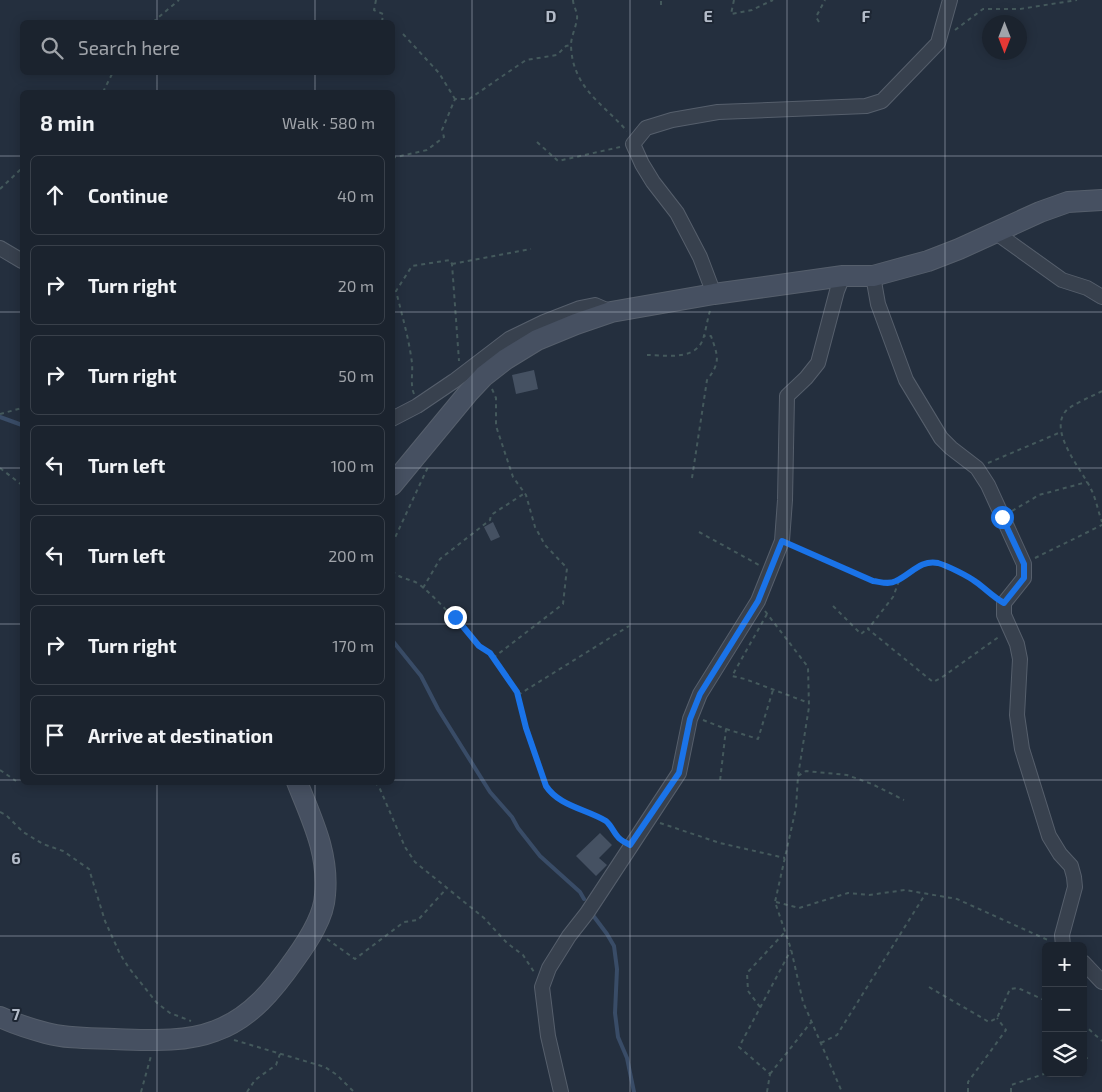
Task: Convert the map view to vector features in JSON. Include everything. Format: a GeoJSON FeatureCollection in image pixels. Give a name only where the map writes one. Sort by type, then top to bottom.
{"type":"FeatureCollection","features":[{"type":"Feature","properties":{"kind":"street"},"geometry":{"type":"LineString","coordinates":[[714,294],[700,257],[676,213],[642,164],[633,144],[646,128],[672,120],[718,112],[866,106],[882,100],[938,43],[950,0]]}},
{"type":"Feature","properties":{"kind":"street"},"geometry":{"type":"LineString","coordinates":[[395,481],[484,376],[506,359],[537,340],[576,324],[612,312],[714,294],[843,276],[873,276],[928,261],[1040,212],[1068,202],[1102,200]]}},
{"type":"Feature","properties":{"kind":"street"},"geometry":{"type":"LineString","coordinates":[[995,232],[1062,280],[1087,288],[1102,297]]}},
{"type":"Feature","properties":{"kind":"street"},"geometry":{"type":"LineString","coordinates":[[0,248],[20,260]]}},
{"type":"Feature","properties":{"kind":"street"},"geometry":{"type":"LineString","coordinates":[[561,1092],[548,1036],[542,987],[549,968],[679,773],[692,715],[700,694],[758,601],[782,541],[785,500],[787,396],[806,378],[818,363],[837,291],[843,276]]}},
{"type":"Feature","properties":{"kind":"street"},"geometry":{"type":"LineString","coordinates":[[873,276],[878,304],[906,380],[941,438],[977,468],[988,485],[1024,564],[1024,578],[1004,603],[1004,615],[1017,644],[1020,659],[1017,716],[1022,749],[1049,836],[1060,854],[1071,866],[1074,877],[1075,887],[1059,942]]}},
{"type":"Feature","properties":{"kind":"street"},"geometry":{"type":"LineString","coordinates":[[395,417],[418,406],[460,377],[509,339],[544,322],[580,308],[595,305],[612,312]]}},
{"type":"Feature","properties":{"kind":"street"},"geometry":{"type":"LineString","coordinates":[[0,1017],[47,1034],[77,1038],[184,1039],[216,1031],[259,1005],[281,980],[304,946],[321,915],[326,896],[326,868],[321,842],[298,785]]}},
{"type":"Feature","properties":{"kind":"street"},"geometry":{"type":"LineString","coordinates":[[1087,966],[1102,982]]}},
{"type":"Feature","properties":{"kind":"path"},"geometry":{"type":"LineString","coordinates":[[155,20],[179,0]]}},
{"type":"Feature","properties":{"kind":"path"},"geometry":{"type":"LineString","coordinates":[[376,0],[374,10],[383,14],[382,20]]}},
{"type":"Feature","properties":{"kind":"path"},"geometry":{"type":"LineString","coordinates":[[537,142],[558,161],[633,144],[627,130],[598,103],[576,75],[571,45],[577,16],[573,3],[574,0]]}},
{"type":"Feature","properties":{"kind":"path"},"geometry":{"type":"LineString","coordinates":[[661,0],[661,5]]}},
{"type":"Feature","properties":{"kind":"path"},"geometry":{"type":"LineString","coordinates":[[734,0],[731,14],[752,10],[773,0]]}},
{"type":"Feature","properties":{"kind":"path"},"geometry":{"type":"LineString","coordinates":[[819,22],[816,17],[824,0]]}},
{"type":"Feature","properties":{"kind":"path"},"geometry":{"type":"LineString","coordinates":[[938,43],[983,9],[1020,9],[1077,0]]}},
{"type":"Feature","properties":{"kind":"path"},"geometry":{"type":"LineString","coordinates":[[403,34],[439,73],[455,99]]}},
{"type":"Feature","properties":{"kind":"path"},"geometry":{"type":"LineString","coordinates":[[455,99],[469,99],[526,60],[557,55],[566,46],[571,45]]}},
{"type":"Feature","properties":{"kind":"path"},"geometry":{"type":"LineString","coordinates":[[104,90],[112,75]]}},
{"type":"Feature","properties":{"kind":"path"},"geometry":{"type":"LineString","coordinates":[[395,157],[427,150],[444,138],[442,130],[455,99]]}},
{"type":"Feature","properties":{"kind":"path"},"geometry":{"type":"LineString","coordinates":[[0,189],[20,170]]}},
{"type":"Feature","properties":{"kind":"path"},"geometry":{"type":"LineString","coordinates":[[452,264],[531,249]]}},
{"type":"Feature","properties":{"kind":"path"},"geometry":{"type":"LineString","coordinates":[[418,406],[411,387],[412,366],[396,291],[412,266],[450,260],[452,264],[460,377]]}},
{"type":"Feature","properties":{"kind":"path"},"geometry":{"type":"LineString","coordinates":[[647,355],[678,356],[693,350],[701,344],[714,294]]}},
{"type":"Feature","properties":{"kind":"path"},"geometry":{"type":"LineString","coordinates":[[692,478],[707,380],[715,370],[718,358],[712,336],[703,336]]}},
{"type":"Feature","properties":{"kind":"path"},"geometry":{"type":"LineString","coordinates":[[484,376],[496,398],[496,426],[512,477],[524,493],[535,527],[545,544],[567,568],[563,604],[493,658]]}},
{"type":"Feature","properties":{"kind":"path"},"geometry":{"type":"LineString","coordinates":[[1024,564],[1102,523],[1091,488],[1073,462],[1061,432],[1061,419],[1066,410],[1102,391]]}},
{"type":"Feature","properties":{"kind":"path"},"geometry":{"type":"LineString","coordinates":[[0,414],[20,409]]}},
{"type":"Feature","properties":{"kind":"path"},"geometry":{"type":"LineString","coordinates":[[977,468],[1061,432]]}},
{"type":"Feature","properties":{"kind":"path"},"geometry":{"type":"LineString","coordinates":[[395,538],[429,466],[418,453]]}},
{"type":"Feature","properties":{"kind":"path"},"geometry":{"type":"LineString","coordinates":[[0,468],[20,483]]}},
{"type":"Feature","properties":{"kind":"path"},"geometry":{"type":"LineString","coordinates":[[1002,517],[1039,494],[1087,482]]}},
{"type":"Feature","properties":{"kind":"path"},"geometry":{"type":"LineString","coordinates":[[423,588],[440,559],[490,520],[491,515],[524,493]]}},
{"type":"Feature","properties":{"kind":"path"},"geometry":{"type":"LineString","coordinates":[[699,532],[770,571]]}},
{"type":"Feature","properties":{"kind":"path"},"geometry":{"type":"LineString","coordinates":[[782,541],[873,581],[888,583],[899,579],[912,569],[924,564],[936,563],[976,581],[994,598],[1004,603]]}},
{"type":"Feature","properties":{"kind":"path"},"geometry":{"type":"LineString","coordinates":[[395,574],[423,588],[455,617],[479,646],[490,653],[517,692],[526,728],[546,786],[552,795],[590,812],[608,823],[620,840],[630,845]]}},
{"type":"Feature","properties":{"kind":"path"},"geometry":{"type":"LineString","coordinates":[[834,606],[861,634],[870,627],[893,597],[899,579]]}},
{"type":"Feature","properties":{"kind":"path"},"geometry":{"type":"LineString","coordinates":[[758,601],[808,667],[809,703],[798,776],[796,808],[775,902],[791,949],[803,1002],[842,1092]]}},
{"type":"Feature","properties":{"kind":"path"},"geometry":{"type":"LineString","coordinates":[[767,613],[732,676],[809,703]]}},
{"type":"Feature","properties":{"kind":"path"},"geometry":{"type":"LineString","coordinates":[[518,696],[537,682],[629,626]]}},
{"type":"Feature","properties":{"kind":"path"},"geometry":{"type":"LineString","coordinates":[[870,627],[868,629],[933,682],[1010,629]]}},
{"type":"Feature","properties":{"kind":"path"},"geometry":{"type":"LineString","coordinates":[[692,715],[726,730],[758,740],[773,689]]}},
{"type":"Feature","properties":{"kind":"path"},"geometry":{"type":"LineString","coordinates":[[720,781],[726,730]]}},
{"type":"Feature","properties":{"kind":"path"},"geometry":{"type":"LineString","coordinates":[[0,770],[16,781]]}},
{"type":"Feature","properties":{"kind":"path"},"geometry":{"type":"LineString","coordinates":[[798,776],[806,771],[847,775],[872,784],[904,800]]}},
{"type":"Feature","properties":{"kind":"path"},"geometry":{"type":"LineString","coordinates":[[377,785],[405,847],[416,862],[484,918],[507,943],[523,955],[542,987]]}},
{"type":"Feature","properties":{"kind":"path"},"geometry":{"type":"LineString","coordinates":[[0,812],[6,815],[23,832],[43,844],[63,851],[88,869],[105,921],[120,954],[157,1003],[170,1013],[231,1039],[326,1067],[354,1092]]}},
{"type":"Feature","properties":{"kind":"path"},"geometry":{"type":"LineString","coordinates":[[648,819],[762,854],[785,858]]}},
{"type":"Feature","properties":{"kind":"path"},"geometry":{"type":"LineString","coordinates":[[313,928],[356,959],[404,922],[418,920],[447,888]]}},
{"type":"Feature","properties":{"kind":"path"},"geometry":{"type":"LineString","coordinates":[[775,902],[799,908],[848,894],[868,895],[905,890],[926,893],[957,899],[1054,942]]}},
{"type":"Feature","properties":{"kind":"path"},"geometry":{"type":"LineString","coordinates":[[821,1043],[837,1035],[911,920],[926,893]]}},
{"type":"Feature","properties":{"kind":"path"},"geometry":{"type":"LineString","coordinates":[[760,1007],[748,991],[747,973],[785,932]]}},
{"type":"Feature","properties":{"kind":"path"},"geometry":{"type":"LineString","coordinates":[[770,1074],[739,1047],[791,949]]}},
{"type":"Feature","properties":{"kind":"path"},"geometry":{"type":"LineString","coordinates":[[928,986],[989,1022],[997,1018],[1010,989],[1018,988],[1042,999]]}},
{"type":"Feature","properties":{"kind":"path"},"geometry":{"type":"LineString","coordinates":[[968,1092],[968,1082],[1006,1030],[997,1018]]}},
{"type":"Feature","properties":{"kind":"path"},"geometry":{"type":"LineString","coordinates":[[767,1092],[770,1074],[812,1021]]}},
{"type":"Feature","properties":{"kind":"path"},"geometry":{"type":"LineString","coordinates":[[1087,1028],[1102,1041]]}},
{"type":"Feature","properties":{"kind":"path"},"geometry":{"type":"LineString","coordinates":[[141,1092],[150,1066],[155,1039]]}},
{"type":"Feature","properties":{"kind":"path"},"geometry":{"type":"LineString","coordinates":[[247,1092],[255,1080],[276,1065],[280,1054]]}},
{"type":"Feature","properties":{"kind":"path"},"geometry":{"type":"LineString","coordinates":[[1011,1092],[1011,1085],[1042,1075]]}},
{"type":"Feature","properties":{"kind":"building"},"geometry":{"type":"Polygon","coordinates":[[[534,370],[538,389],[516,394],[512,375],[534,370]]]}},
{"type":"Feature","properties":{"kind":"building"},"geometry":{"type":"Polygon","coordinates":[[[493,522],[500,537],[491,541],[484,527],[493,522]]]}},
{"type":"Feature","properties":{"kind":"building"},"geometry":{"type":"Polygon","coordinates":[[[600,833],[612,845],[599,858],[607,865],[596,876],[576,856],[600,833]]]}},
{"type":"Feature","properties":{"kind":"waterway"},"geometry":{"type":"LineString","coordinates":[[0,417],[20,424]]}},
{"type":"Feature","properties":{"kind":"waterway"},"geometry":{"type":"LineString","coordinates":[[395,644],[421,676],[438,709],[490,792],[512,817],[518,828],[540,856],[580,892],[584,899]]}},
{"type":"Feature","properties":{"kind":"waterway"},"geometry":{"type":"LineString","coordinates":[[592,914],[614,946],[617,969],[615,1013],[618,1037],[627,1058],[634,1092]]}},
{"type":"Feature","properties":{"kind":"route"},"geometry":{"type":"LineString","coordinates":[[455,617],[479,646],[490,653],[517,692],[526,728],[546,786],[552,795],[590,812],[608,823],[620,840],[630,845],[679,773],[690,719],[700,694],[758,601],[782,541],[873,581],[888,583],[897,581],[912,569],[924,564],[936,563],[976,581],[994,598],[1004,603],[1024,578],[1024,564],[1002,517]]}}]}
